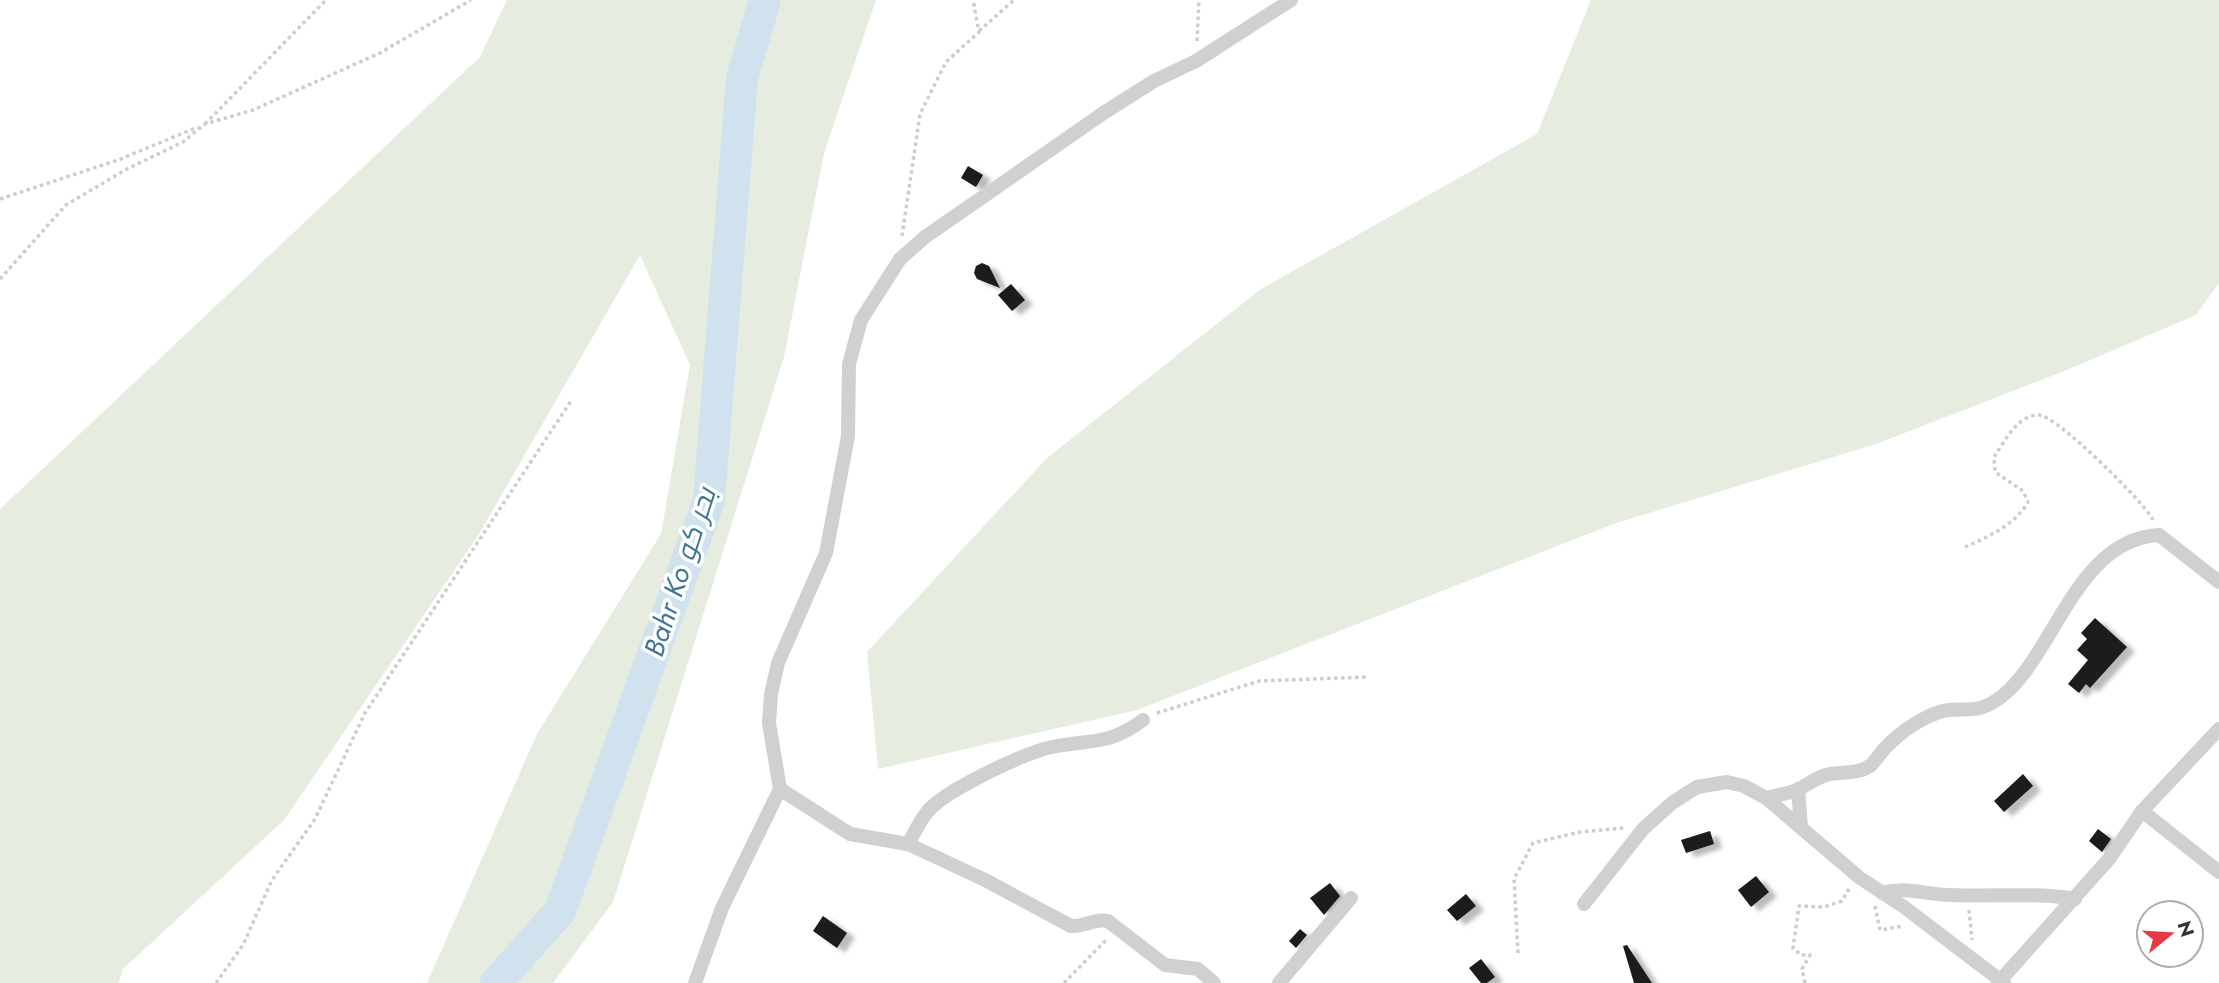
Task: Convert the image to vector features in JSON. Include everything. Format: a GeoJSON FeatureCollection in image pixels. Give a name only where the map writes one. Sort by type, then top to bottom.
{"type":"FeatureCollection","features":[{"type":"Feature","properties":{"kind":"street"},"geometry":{"type":"LineString","coordinates":[[695,983],[722,908],[780,789],[769,723],[771,694],[778,663],[826,553],[848,436],[849,364],[861,320],[900,259],[925,237],[1105,112],[1154,81],[1196,61],[1291,0]]}},
{"type":"Feature","properties":{"kind":"street"},"geometry":{"type":"LineString","coordinates":[[1766,798],[1798,789],[1827,775],[1860,771],[1870,765],[1888,745],[1928,716],[1957,709],[1976,712],[1994,702],[2018,680],[2082,584],[2109,555],[2129,541],[2159,535],[2219,582]]}},
{"type":"Feature","properties":{"kind":"street"},"geometry":{"type":"LineString","coordinates":[[908,844],[927,812],[946,796],[1006,763],[1035,751],[1080,742],[1103,742],[1125,734],[1143,720]]}},
{"type":"Feature","properties":{"kind":"street"},"geometry":{"type":"LineString","coordinates":[[1584,904],[1643,829],[1684,795],[1711,783],[1744,786],[1766,798],[1860,878],[1971,956],[2001,982],[2109,859],[2142,811],[2219,729]]}},
{"type":"Feature","properties":{"kind":"street"},"geometry":{"type":"LineString","coordinates":[[780,789],[850,834],[908,844],[1071,926],[1081,927],[1100,919],[1118,929],[1164,965],[1198,969],[1214,983]]}},
{"type":"Feature","properties":{"kind":"street"},"geometry":{"type":"LineString","coordinates":[[1798,789],[1801,827]]}},
{"type":"Feature","properties":{"kind":"street"},"geometry":{"type":"LineString","coordinates":[[2142,811],[2219,872]]}},
{"type":"Feature","properties":{"kind":"street"},"geometry":{"type":"LineString","coordinates":[[1882,893],[1912,889],[1945,895],[2075,899]]}},
{"type":"Feature","properties":{"kind":"street"},"geometry":{"type":"LineString","coordinates":[[1279,983],[1351,898]]}},
{"type":"Feature","properties":{"kind":"path"},"geometry":{"type":"LineString","coordinates":[[0,279],[66,205],[183,142],[205,124],[326,0]]}},
{"type":"Feature","properties":{"kind":"path"},"geometry":{"type":"LineString","coordinates":[[0,199],[118,160],[205,124],[253,110],[380,53],[471,0]]}},
{"type":"Feature","properties":{"kind":"path"},"geometry":{"type":"LineString","coordinates":[[973,0],[979,32]]}},
{"type":"Feature","properties":{"kind":"path"},"geometry":{"type":"LineString","coordinates":[[900,259],[920,114],[946,62],[1014,0]]}},
{"type":"Feature","properties":{"kind":"path"},"geometry":{"type":"LineString","coordinates":[[1196,61],[1199,0]]}},
{"type":"Feature","properties":{"kind":"path"},"geometry":{"type":"LineString","coordinates":[[215,983],[243,945],[272,880],[315,819],[365,713],[571,401]]}},
{"type":"Feature","properties":{"kind":"path"},"geometry":{"type":"LineString","coordinates":[[1965,547],[2007,524],[2022,513],[2028,502],[2023,491],[1995,472],[1994,457],[2020,421],[2037,415],[2048,416],[2094,456],[2149,513],[2159,535]]}},
{"type":"Feature","properties":{"kind":"path"},"geometry":{"type":"LineString","coordinates":[[1143,720],[1168,708],[1259,681],[1367,677]]}},
{"type":"Feature","properties":{"kind":"path"},"geometry":{"type":"LineString","coordinates":[[1518,953],[1514,879],[1533,843],[1580,832],[1637,827],[1643,829]]}},
{"type":"Feature","properties":{"kind":"path"},"geometry":{"type":"LineString","coordinates":[[1805,983],[1802,969],[1810,955],[1801,955],[1793,948],[1800,906],[1824,907],[1842,901],[1849,887],[1860,878]]}},
{"type":"Feature","properties":{"kind":"path"},"geometry":{"type":"LineString","coordinates":[[1969,894],[1973,932],[1971,956]]}},
{"type":"Feature","properties":{"kind":"path"},"geometry":{"type":"LineString","coordinates":[[1063,983],[1118,929]]}},
{"type":"Feature","properties":{"kind":"shaded area"},"geometry":{"type":"Polygon","coordinates":[[[507,0],[876,0],[824,153],[784,357],[613,902],[553,983],[427,983],[537,734],[661,534],[690,365],[640,255],[479,534],[284,820],[122,970],[119,983],[0,983],[0,509],[480,57],[507,0]]]}},
{"type":"Feature","properties":{"kind":"shaded area"},"geometry":{"type":"Polygon","coordinates":[[[1591,0],[2219,0],[2219,283],[2196,315],[2062,372],[1876,444],[1616,523],[1137,710],[878,769],[867,652],[1047,458],[1261,289],[1537,134],[1591,0]]]}},
{"type":"Feature","properties":{"kind":"building"},"geometry":{"type":"Polygon","coordinates":[[[968,166],[983,175],[976,187],[961,178],[968,166]]]}},
{"type":"Feature","properties":{"kind":"building"},"geometry":{"type":"Polygon","coordinates":[[[982,263],[989,266],[1000,288],[977,279],[974,273],[976,266],[982,263]]]}},
{"type":"Feature","properties":{"kind":"building"},"geometry":{"type":"Polygon","coordinates":[[[1011,284],[1025,300],[1012,311],[998,295],[1011,284]]]}},
{"type":"Feature","properties":{"kind":"building"},"geometry":{"type":"Polygon","coordinates":[[[2095,618],[2127,647],[2090,688],[2086,684],[2079,693],[2068,684],[2088,660],[2077,650],[2087,639],[2081,633],[2095,618]]]}},
{"type":"Feature","properties":{"kind":"building"},"geometry":{"type":"Polygon","coordinates":[[[2023,774],[2033,786],[2004,812],[1994,801],[2023,774]]]}},
{"type":"Feature","properties":{"kind":"building"},"geometry":{"type":"Polygon","coordinates":[[[2098,829],[2111,839],[2102,852],[2089,841],[2098,829]]]}},
{"type":"Feature","properties":{"kind":"building"},"geometry":{"type":"Polygon","coordinates":[[[1710,831],[1714,844],[1686,853],[1681,840],[1710,831]]]}},
{"type":"Feature","properties":{"kind":"building"},"geometry":{"type":"Polygon","coordinates":[[[1756,876],[1769,892],[1751,907],[1738,890],[1756,876]]]}},
{"type":"Feature","properties":{"kind":"building"},"geometry":{"type":"Polygon","coordinates":[[[1330,883],[1340,896],[1324,915],[1310,898],[1330,883]]]}},
{"type":"Feature","properties":{"kind":"building"},"geometry":{"type":"Polygon","coordinates":[[[1466,894],[1476,906],[1457,921],[1447,910],[1466,894]]]}},
{"type":"Feature","properties":{"kind":"building"},"geometry":{"type":"Polygon","coordinates":[[[823,916],[847,933],[837,948],[813,931],[823,916]]]}},
{"type":"Feature","properties":{"kind":"building"},"geometry":{"type":"Polygon","coordinates":[[[1300,929],[1307,935],[1296,948],[1289,941],[1300,929]]]}},
{"type":"Feature","properties":{"kind":"building"},"geometry":{"type":"Polygon","coordinates":[[[1627,945],[1652,983],[1634,983],[1623,946],[1627,945]]]}},
{"type":"Feature","properties":{"kind":"building"},"geometry":{"type":"Polygon","coordinates":[[[1481,959],[1495,977],[1487,983],[1481,983],[1469,968],[1481,959]]]}},
{"type":"Feature","properties":{"kind":"waterway","name":"Bahr Ko بحر كو"},"geometry":{"type":"LineString","coordinates":[[496,983],[560,911],[709,500],[742,78],[765,0]]}}]}
